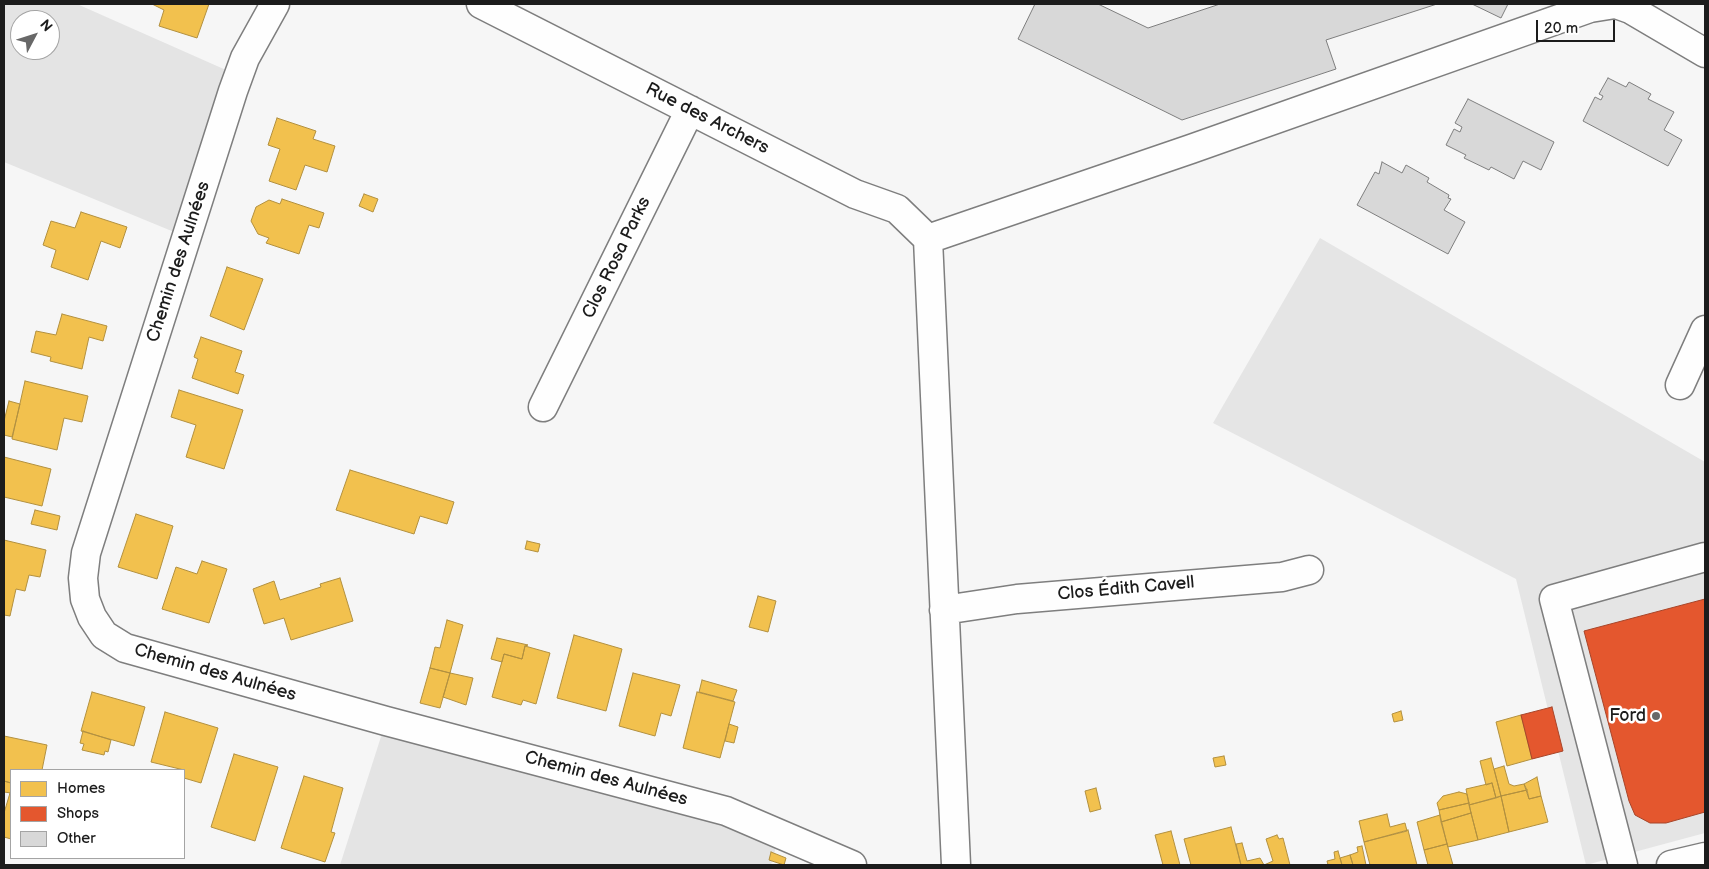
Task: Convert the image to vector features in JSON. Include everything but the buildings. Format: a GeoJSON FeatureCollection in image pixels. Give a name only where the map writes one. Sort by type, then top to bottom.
{"type":"FeatureCollection","features":[{"type":"Feature","properties":{"kind":"street","name":"Chemin des Aulnées"},"geometry":{"type":"LineString","coordinates":[[275,4],[245,58],[233,90],[86,553],[83,578],[85,599],[92,617],[104,634],[125,648],[377,719],[726,811],[852,865]]}},
{"type":"Feature","properties":{"kind":"street","name":"Rue des Archers"},"geometry":{"type":"LineString","coordinates":[[481,4],[855,194],[897,210],[928,239]]}},
{"type":"Feature","properties":{"kind":"street"},"geometry":{"type":"LineString","coordinates":[[956,865],[928,239],[1191,150],[1590,8],[1616,4],[1630,9],[1705,53]]}},
{"type":"Feature","properties":{"kind":"street","name":"Clos Rosa Parks"},"geometry":{"type":"LineString","coordinates":[[544,407],[690,110]]}},
{"type":"Feature","properties":{"kind":"street"},"geometry":{"type":"LineString","coordinates":[[1680,385],[1705,330]]}},
{"type":"Feature","properties":{"kind":"street"},"geometry":{"type":"LineString","coordinates":[[1623,865],[1554,600],[1705,557]]}},
{"type":"Feature","properties":{"kind":"street","name":"Clos Édith Cavell"},"geometry":{"type":"LineString","coordinates":[[944,610],[1018,598],[1282,577],[1309,570]]}},
{"type":"Feature","properties":{"kind":"street"},"geometry":{"type":"LineString","coordinates":[[1671,865],[1705,856]]}},
{"type":"Feature","properties":{"kind":"shaded area"},"geometry":{"type":"Polygon","coordinates":[[[4,4],[77,4],[226,70],[179,234],[4,162],[4,4]]]}},
{"type":"Feature","properties":{"kind":"shaded area"},"geometry":{"type":"Polygon","coordinates":[[[1320,238],[1705,462],[1705,833],[1586,865],[1516,579],[1213,423],[1320,238]]]}},
{"type":"Feature","properties":{"kind":"shaded area"},"geometry":{"type":"Polygon","coordinates":[[[386,721],[780,833],[771,865],[340,865],[386,721]]]}},
{"type":"Feature","properties":{"kind":"place","name":"Ford"},"geometry":{"type":"Point","coordinates":[1656,716]}}]}
